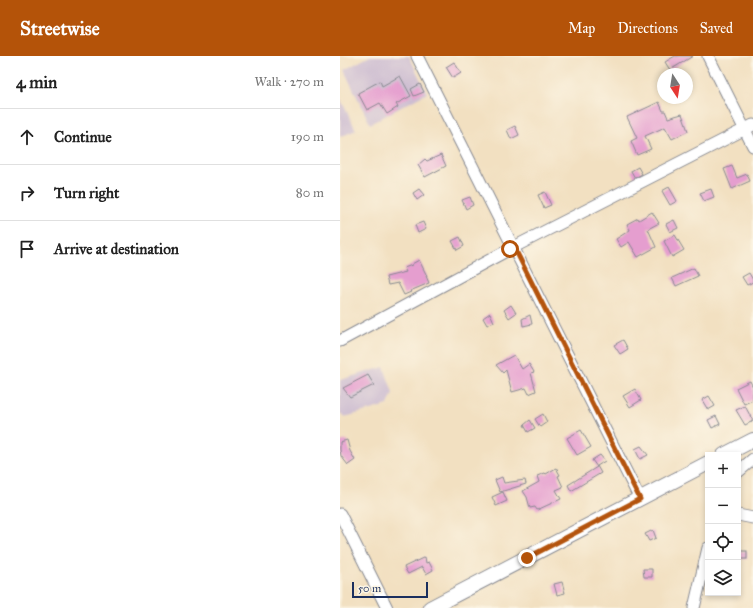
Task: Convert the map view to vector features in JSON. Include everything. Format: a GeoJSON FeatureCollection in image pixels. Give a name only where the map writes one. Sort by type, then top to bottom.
{"type":"FeatureCollection","features":[{"type":"Feature","properties":{"kind":"street"},"geometry":{"type":"LineString","coordinates":[[417,56],[640,499]]}},
{"type":"Feature","properties":{"kind":"street"},"geometry":{"type":"LineString","coordinates":[[708,56],[749,127],[753,146]]}},
{"type":"Feature","properties":{"kind":"street"},"geometry":{"type":"LineString","coordinates":[[340,341],[514,247],[749,127]]}},
{"type":"Feature","properties":{"kind":"street"},"geometry":{"type":"LineString","coordinates":[[730,452],[753,440]]}},
{"type":"Feature","properties":{"kind":"street"},"geometry":{"type":"LineString","coordinates":[[741,469],[753,459]]}},
{"type":"Feature","properties":{"kind":"street"},"geometry":{"type":"LineString","coordinates":[[430,608],[705,465]]}},
{"type":"Feature","properties":{"kind":"street"},"geometry":{"type":"LineString","coordinates":[[340,514],[387,608]]}},
{"type":"Feature","properties":{"kind":"street"},"geometry":{"type":"LineString","coordinates":[[741,516],[753,518]]}},
{"type":"Feature","properties":{"kind":"street"},"geometry":{"type":"LineString","coordinates":[[694,608],[705,560]]}},
{"type":"Feature","properties":{"kind":"shaded area"},"geometry":{"type":"Polygon","coordinates":[[[370,56],[409,56],[427,93],[370,124],[344,70],[370,56]]]}},
{"type":"Feature","properties":{"kind":"shaded area"},"geometry":{"type":"Polygon","coordinates":[[[340,98],[356,130],[340,137],[340,98]]]}},
{"type":"Feature","properties":{"kind":"shaded area"},"geometry":{"type":"Polygon","coordinates":[[[384,367],[393,393],[388,405],[345,417],[340,413],[340,380],[384,367]]]}},
{"type":"Feature","properties":{"kind":"building"},"geometry":{"type":"Polygon","coordinates":[[[675,56],[693,56],[673,68],[669,68],[665,62],[675,56]]]}},
{"type":"Feature","properties":{"kind":"building"},"geometry":{"type":"Polygon","coordinates":[[[454,62],[461,73],[453,78],[446,67],[454,62]]]}},
{"type":"Feature","properties":{"kind":"building"},"geometry":{"type":"Polygon","coordinates":[[[400,76],[411,96],[396,104],[398,107],[387,114],[380,103],[367,110],[358,93],[380,81],[382,86],[400,76]]]}},
{"type":"Feature","properties":{"kind":"building"},"geometry":{"type":"Polygon","coordinates":[[[420,84],[424,92],[414,96],[411,89],[420,84]]]}},
{"type":"Feature","properties":{"kind":"building"},"geometry":{"type":"Polygon","coordinates":[[[657,103],[660,104],[668,118],[682,114],[688,131],[672,139],[665,127],[645,136],[651,149],[637,155],[631,141],[637,138],[627,117],[657,103]]]}},
{"type":"Feature","properties":{"kind":"building"},"geometry":{"type":"Polygon","coordinates":[[[515,126],[519,135],[511,139],[507,130],[515,126]]]}},
{"type":"Feature","properties":{"kind":"building"},"geometry":{"type":"Polygon","coordinates":[[[441,155],[446,166],[425,177],[418,165],[425,159],[427,161],[441,155]]]}},
{"type":"Feature","properties":{"kind":"building"},"geometry":{"type":"Polygon","coordinates":[[[732,166],[737,178],[747,174],[750,181],[732,189],[724,169],[732,166]]]}},
{"type":"Feature","properties":{"kind":"building"},"geometry":{"type":"Polygon","coordinates":[[[638,167],[642,174],[635,178],[631,171],[638,167]]]}},
{"type":"Feature","properties":{"kind":"building"},"geometry":{"type":"Polygon","coordinates":[[[669,187],[677,201],[670,205],[662,191],[669,187]]]}},
{"type":"Feature","properties":{"kind":"building"},"geometry":{"type":"Polygon","coordinates":[[[419,189],[424,195],[417,200],[413,193],[419,189]]]}},
{"type":"Feature","properties":{"kind":"building"},"geometry":{"type":"Polygon","coordinates":[[[711,189],[714,197],[704,201],[700,193],[711,189]]]}},
{"type":"Feature","properties":{"kind":"building"},"geometry":{"type":"Polygon","coordinates":[[[545,192],[551,205],[544,208],[538,195],[545,192]]]}},
{"type":"Feature","properties":{"kind":"building"},"geometry":{"type":"Polygon","coordinates":[[[470,197],[473,205],[466,209],[462,200],[470,197]]]}},
{"type":"Feature","properties":{"kind":"building"},"geometry":{"type":"Polygon","coordinates":[[[652,212],[659,223],[648,229],[656,247],[638,257],[629,242],[621,247],[616,239],[630,230],[627,224],[638,218],[639,220],[652,212]]]}},
{"type":"Feature","properties":{"kind":"building"},"geometry":{"type":"Polygon","coordinates":[[[674,220],[678,228],[670,232],[666,224],[674,220]]]}},
{"type":"Feature","properties":{"kind":"building"},"geometry":{"type":"Polygon","coordinates":[[[423,222],[426,229],[418,233],[415,225],[423,222]]]}},
{"type":"Feature","properties":{"kind":"building"},"geometry":{"type":"Polygon","coordinates":[[[675,235],[684,250],[672,257],[664,241],[675,235]]]}},
{"type":"Feature","properties":{"kind":"building"},"geometry":{"type":"Polygon","coordinates":[[[460,237],[464,246],[457,250],[452,241],[460,237]]]}},
{"type":"Feature","properties":{"kind":"building"},"geometry":{"type":"Polygon","coordinates":[[[419,260],[429,283],[404,295],[398,283],[388,285],[386,277],[406,272],[404,268],[419,260]]]}},
{"type":"Feature","properties":{"kind":"building"},"geometry":{"type":"Polygon","coordinates":[[[694,268],[698,276],[676,286],[672,278],[694,268]]]}},
{"type":"Feature","properties":{"kind":"building"},"geometry":{"type":"Polygon","coordinates":[[[749,273],[753,282],[747,285],[742,277],[749,273]]]}},
{"type":"Feature","properties":{"kind":"building"},"geometry":{"type":"Polygon","coordinates":[[[511,305],[516,313],[509,318],[504,310],[511,305]]]}},
{"type":"Feature","properties":{"kind":"building"},"geometry":{"type":"Polygon","coordinates":[[[490,313],[494,322],[487,325],[483,318],[490,313]]]}},
{"type":"Feature","properties":{"kind":"building"},"geometry":{"type":"Polygon","coordinates":[[[530,315],[532,324],[523,326],[522,319],[530,315]]]}},
{"type":"Feature","properties":{"kind":"building"},"geometry":{"type":"Polygon","coordinates":[[[623,340],[628,349],[620,354],[614,345],[623,340]]]}},
{"type":"Feature","properties":{"kind":"building"},"geometry":{"type":"Polygon","coordinates":[[[514,355],[522,369],[529,364],[534,372],[531,373],[536,391],[529,394],[526,388],[512,392],[506,370],[503,373],[496,365],[514,355]]]}},
{"type":"Feature","properties":{"kind":"building"},"geometry":{"type":"Polygon","coordinates":[[[368,375],[374,385],[350,397],[343,388],[368,375]]]}},
{"type":"Feature","properties":{"kind":"building"},"geometry":{"type":"Polygon","coordinates":[[[750,381],[753,387],[753,400],[744,404],[736,388],[750,381]]]}},
{"type":"Feature","properties":{"kind":"building"},"geometry":{"type":"Polygon","coordinates":[[[635,389],[641,400],[630,407],[623,396],[635,389]]]}},
{"type":"Feature","properties":{"kind":"building"},"geometry":{"type":"Polygon","coordinates":[[[709,396],[715,406],[708,410],[702,400],[709,396]]]}},
{"type":"Feature","properties":{"kind":"building"},"geometry":{"type":"Polygon","coordinates":[[[745,406],[753,421],[745,425],[736,410],[745,406]]]}},
{"type":"Feature","properties":{"kind":"building"},"geometry":{"type":"Polygon","coordinates":[[[543,414],[547,422],[540,427],[535,419],[543,414]]]}},
{"type":"Feature","properties":{"kind":"building"},"geometry":{"type":"Polygon","coordinates":[[[716,416],[720,424],[712,428],[708,420],[716,416]]]}},
{"type":"Feature","properties":{"kind":"building"},"geometry":{"type":"Polygon","coordinates":[[[530,420],[535,428],[528,432],[524,425],[530,420]]]}},
{"type":"Feature","properties":{"kind":"building"},"geometry":{"type":"Polygon","coordinates":[[[581,430],[591,447],[577,455],[567,438],[581,430]]]}},
{"type":"Feature","properties":{"kind":"building"},"geometry":{"type":"Polygon","coordinates":[[[347,440],[350,451],[355,460],[348,465],[341,456],[340,450],[340,442],[347,440]]]}},
{"type":"Feature","properties":{"kind":"building"},"geometry":{"type":"Polygon","coordinates":[[[641,446],[648,455],[640,459],[635,449],[641,446]]]}},
{"type":"Feature","properties":{"kind":"building"},"geometry":{"type":"Polygon","coordinates":[[[600,455],[605,461],[597,466],[601,473],[571,491],[568,485],[597,467],[592,460],[600,455]]]}},
{"type":"Feature","properties":{"kind":"building"},"geometry":{"type":"Polygon","coordinates":[[[556,468],[560,475],[558,476],[563,487],[556,490],[561,499],[537,510],[535,507],[530,508],[527,497],[523,491],[539,482],[537,476],[546,474],[556,468]]]}},
{"type":"Feature","properties":{"kind":"building"},"geometry":{"type":"Polygon","coordinates":[[[502,477],[504,483],[525,480],[526,484],[500,492],[495,480],[502,477]]]}},
{"type":"Feature","properties":{"kind":"building"},"geometry":{"type":"Polygon","coordinates":[[[503,492],[507,501],[496,506],[492,497],[503,492]]]}},
{"type":"Feature","properties":{"kind":"building"},"geometry":{"type":"Polygon","coordinates":[[[653,530],[656,538],[649,541],[645,534],[653,530]]]}},
{"type":"Feature","properties":{"kind":"building"},"geometry":{"type":"Polygon","coordinates":[[[741,551],[747,551],[747,559],[741,559],[741,551]]]}},
{"type":"Feature","properties":{"kind":"building"},"geometry":{"type":"Polygon","coordinates":[[[425,557],[426,563],[429,562],[433,570],[426,574],[422,567],[408,574],[404,567],[425,557]]]}},
{"type":"Feature","properties":{"kind":"building"},"geometry":{"type":"Polygon","coordinates":[[[643,569],[652,569],[652,577],[644,577],[643,569]]]}},
{"type":"Feature","properties":{"kind":"building"},"geometry":{"type":"Polygon","coordinates":[[[562,582],[565,593],[557,595],[554,584],[562,582]]]}},
{"type":"Feature","properties":{"kind":"route"},"geometry":{"type":"LineString","coordinates":[[510,249],[514,247],[640,499],[527,558]]}}]}
